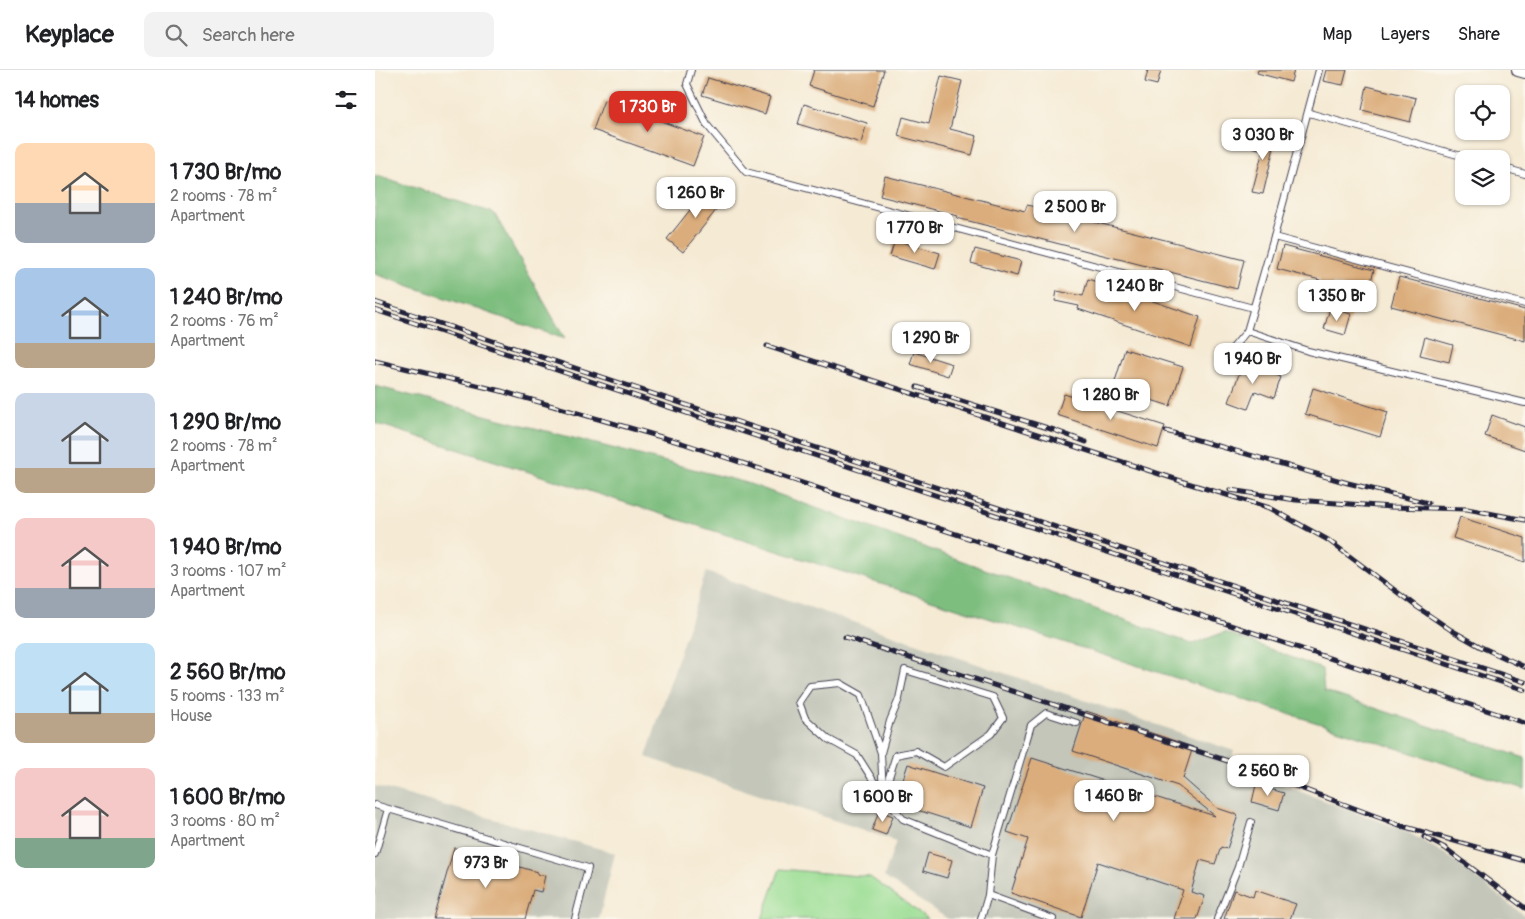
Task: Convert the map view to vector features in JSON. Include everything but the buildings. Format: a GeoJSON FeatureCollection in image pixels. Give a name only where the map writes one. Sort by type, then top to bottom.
{"type":"FeatureCollection","features":[{"type":"Feature","properties":{"kind":"street"},"geometry":{"type":"LineString","coordinates":[[1518,70],[1525,72]]}},
{"type":"Feature","properties":{"kind":"lane"},"geometry":{"type":"LineString","coordinates":[[691,70],[687,84],[707,125],[745,172],[1253,308]]}},
{"type":"Feature","properties":{"kind":"lane"},"geometry":{"type":"LineString","coordinates":[[1231,350],[1247,331],[1275,237],[1319,70]]}},
{"type":"Feature","properties":{"kind":"lane"},"geometry":{"type":"LineString","coordinates":[[1309,112],[1455,154]]}},
{"type":"Feature","properties":{"kind":"lane"},"geometry":{"type":"LineString","coordinates":[[1510,170],[1525,174]]}},
{"type":"Feature","properties":{"kind":"lane"},"geometry":{"type":"LineString","coordinates":[[1275,237],[1525,304]]}},
{"type":"Feature","properties":{"kind":"lane"},"geometry":{"type":"LineString","coordinates":[[1247,331],[1308,351],[1525,404]]}},
{"type":"Feature","properties":{"kind":"lane"},"geometry":{"type":"LineString","coordinates":[[881,753],[890,721],[899,700],[905,670],[993,697],[1003,718],[991,734],[944,767],[916,751],[896,755],[883,796]]}},
{"type":"Feature","properties":{"kind":"lane"},"geometry":{"type":"LineString","coordinates":[[883,796],[881,753],[861,695],[840,683],[810,686],[799,702],[805,718],[828,739],[857,755],[883,796],[903,820],[992,854]]}},
{"type":"Feature","properties":{"kind":"lane"},"geometry":{"type":"LineString","coordinates":[[981,919],[987,895],[992,854],[1031,725],[1046,713],[1077,723]]}},
{"type":"Feature","properties":{"kind":"lane"},"geometry":{"type":"LineString","coordinates":[[375,805],[588,868],[575,919]]}},
{"type":"Feature","properties":{"kind":"lane"},"geometry":{"type":"LineString","coordinates":[[375,854],[388,809]]}},
{"type":"Feature","properties":{"kind":"lane"},"geometry":{"type":"LineString","coordinates":[[1217,919],[1238,867],[1251,822]]}},
{"type":"Feature","properties":{"kind":"lane"},"geometry":{"type":"LineString","coordinates":[[987,895],[1053,919]]}},
{"type":"Feature","properties":{"kind":"shaded area"},"geometry":{"type":"Polygon","coordinates":[[[706,572],[1234,751],[1229,765],[1404,830],[1445,854],[1525,916],[1525,919],[948,919],[884,877],[896,841],[646,757],[706,572]]]}},
{"type":"Feature","properties":{"kind":"shaded area"},"geometry":{"type":"Polygon","coordinates":[[[375,786],[615,853],[599,919],[375,919],[375,786]]]}},
{"type":"Feature","properties":{"kind":"green space"},"geometry":{"type":"Polygon","coordinates":[[[375,175],[494,213],[565,339],[375,274],[375,175]]]}},
{"type":"Feature","properties":{"kind":"green space"},"geometry":{"type":"Polygon","coordinates":[[[375,386],[747,483],[1192,644],[1225,632],[1322,669],[1324,691],[1525,758],[1525,789],[375,423],[375,386]]]}},
{"type":"Feature","properties":{"kind":"green space"},"geometry":{"type":"Polygon","coordinates":[[[780,869],[870,877],[928,919],[762,919],[780,869]]]}},
{"type":"Feature","properties":{"kind":"railway"},"geometry":{"type":"LineString","coordinates":[[375,302],[1525,682]]}},
{"type":"Feature","properties":{"kind":"railway"},"geometry":{"type":"LineString","coordinates":[[375,310],[1525,690]]}},
{"type":"Feature","properties":{"kind":"railway"},"geometry":{"type":"LineString","coordinates":[[767,346],[1184,482],[1270,508],[1328,540],[1417,607],[1451,630],[1481,647],[1525,667]]}},
{"type":"Feature","properties":{"kind":"railway"},"geometry":{"type":"LineString","coordinates":[[375,361],[501,391],[682,443],[1525,723]]}},
{"type":"Feature","properties":{"kind":"railway"},"geometry":{"type":"LineString","coordinates":[[917,387],[1054,430],[1086,442]]}},
{"type":"Feature","properties":{"kind":"railway"},"geometry":{"type":"LineString","coordinates":[[1166,431],[1348,483],[1428,503]]}},
{"type":"Feature","properties":{"kind":"railway"},"geometry":{"type":"LineString","coordinates":[[1230,490],[1296,500],[1391,507],[1467,509],[1525,520]]}},
{"type":"Feature","properties":{"kind":"railway"},"geometry":{"type":"LineString","coordinates":[[845,637],[1231,762],[1402,826],[1525,861]]}},
{"type":"Feature","properties":{"kind":"railway"},"geometry":{"type":"LineString","coordinates":[[1424,837],[1445,848],[1525,908]]}}]}
